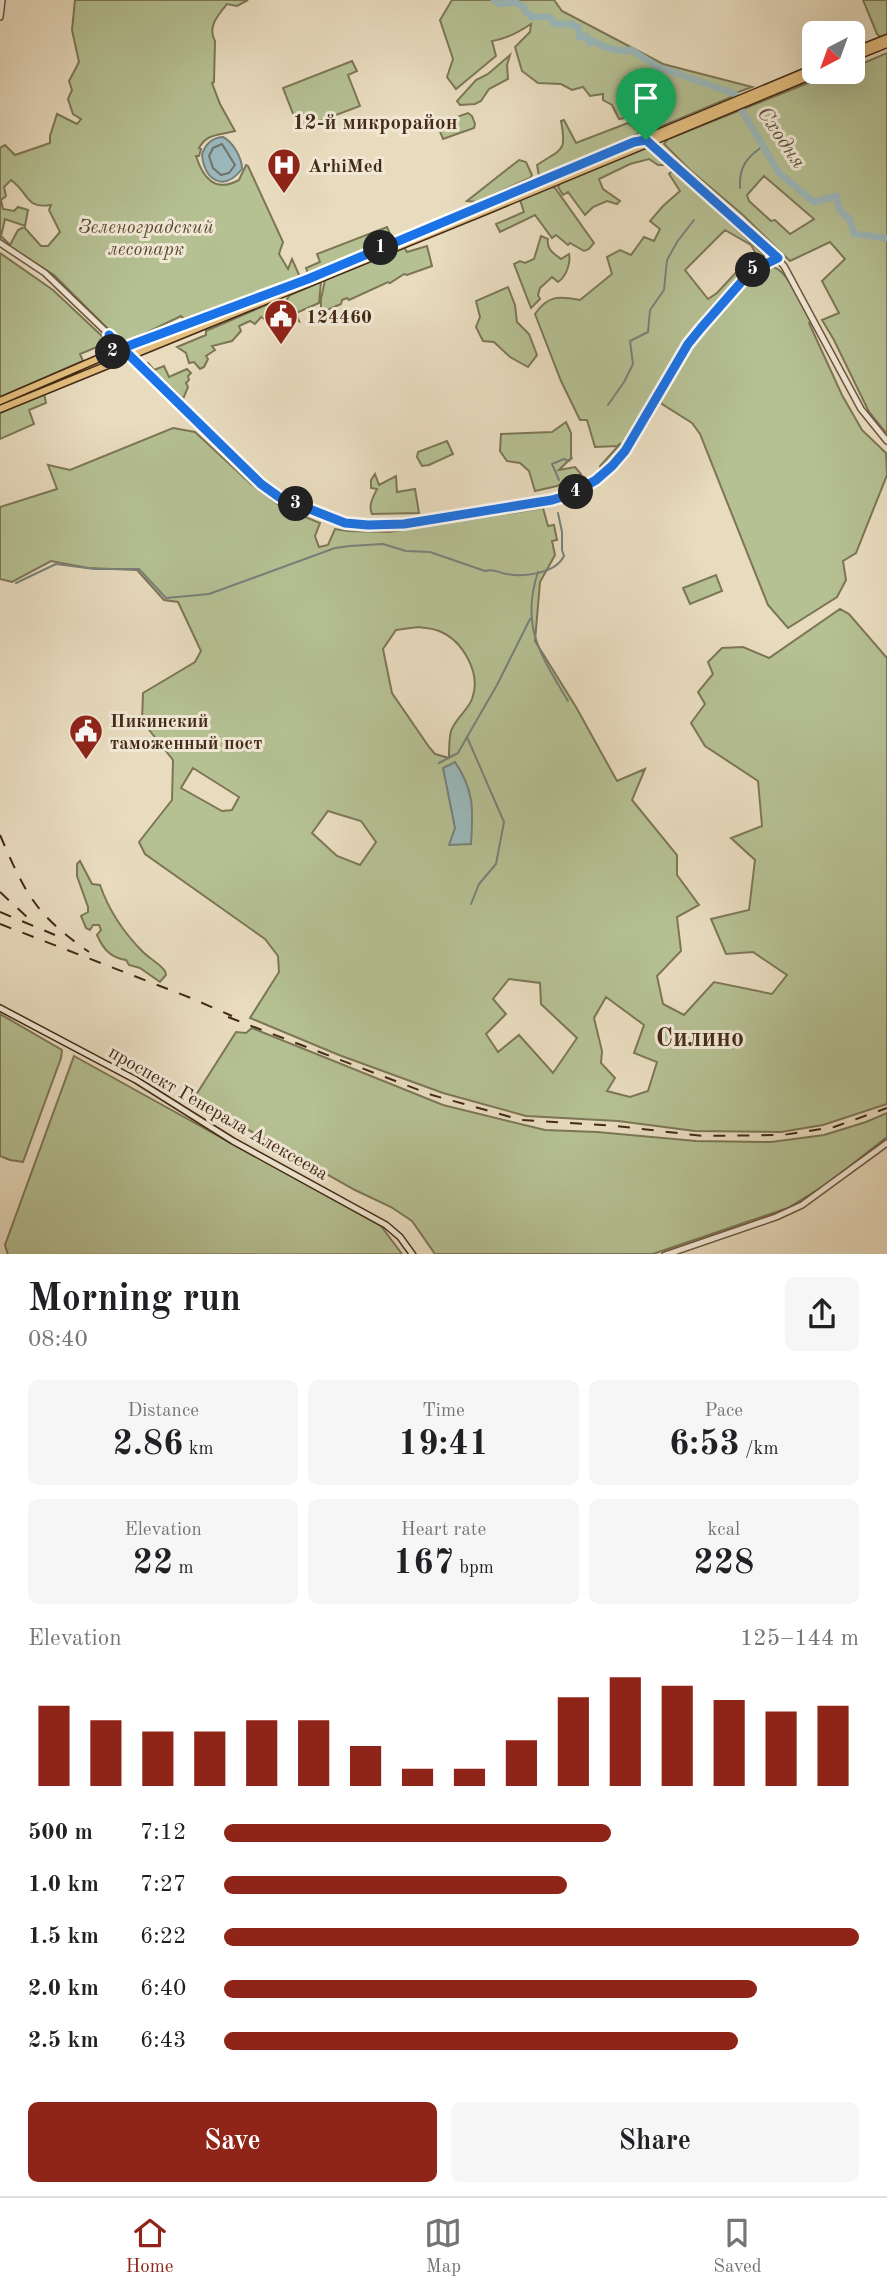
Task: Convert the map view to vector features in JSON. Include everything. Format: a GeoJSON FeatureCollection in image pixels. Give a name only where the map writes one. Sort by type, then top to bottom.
{"type":"FeatureCollection","features":[{"type":"Feature","properties":{"kind":"main road"},"geometry":{"type":"LineString","coordinates":[[865,48],[887,41]]}},
{"type":"Feature","properties":{"kind":"main road"},"geometry":{"type":"LineString","coordinates":[[865,52],[887,41]]}},
{"type":"Feature","properties":{"kind":"main road"},"geometry":{"type":"LineString","coordinates":[[0,409],[639,144],[802,73]]}},
{"type":"Feature","properties":{"kind":"main road"},"geometry":{"type":"LineString","coordinates":[[649,138],[665,136],[802,79]]}},
{"type":"Feature","properties":{"kind":"main road"},"geometry":{"type":"LineString","coordinates":[[0,401],[122,348],[308,279],[639,144]]}},
{"type":"Feature","properties":{"kind":"main road"},"geometry":{"type":"LineString","coordinates":[[122,348],[130,356]]}},
{"type":"Feature","properties":{"kind":"street"},"geometry":{"type":"LineString","coordinates":[[0,17],[2,0]]}},
{"type":"Feature","properties":{"kind":"street"},"geometry":{"type":"LineString","coordinates":[[657,149],[657,143],[665,136]]}},
{"type":"Feature","properties":{"kind":"street"},"geometry":{"type":"LineString","coordinates":[[649,138],[657,149],[778,258],[790,274],[861,409],[887,441]]}},
{"type":"Feature","properties":{"kind":"street"},"geometry":{"type":"LineString","coordinates":[[639,144],[657,149]]}},
{"type":"Feature","properties":{"kind":"street"},"geometry":{"type":"LineString","coordinates":[[0,243],[45,273],[122,348]]}},
{"type":"Feature","properties":{"kind":"street"},"geometry":{"type":"LineString","coordinates":[[130,356],[261,484],[279,497],[345,523],[404,524],[552,500],[572,494],[596,480],[625,451],[688,344],[701,328],[751,271],[778,258]]}},
{"type":"Feature","properties":{"kind":"street"},"geometry":{"type":"LineString","coordinates":[[104,356],[111,344],[109,335]]}},
{"type":"Feature","properties":{"kind":"street","name":"проспект Генерала Алексеева"},"geometry":{"type":"LineString","coordinates":[[0,1008],[136,1080],[233,1141],[386,1225],[400,1237],[412,1254]]}},
{"type":"Feature","properties":{"kind":"street"},"geometry":{"type":"LineString","coordinates":[[668,1254],[768,1220],[802,1205],[887,1143]]}},
{"type":"Feature","properties":{"kind":"green space","name":"Зеленоградский лесопарк"},"geometry":{"type":"Polygon","coordinates":[[[75,0],[248,0],[237,6],[227,4],[215,21],[212,31],[215,41],[212,83],[235,131],[214,135],[206,140],[199,148],[199,156],[196,156],[206,177],[217,184],[231,184],[239,180],[246,165],[248,166],[283,242],[279,254],[288,269],[292,259],[300,277],[184,319],[181,316],[123,344],[54,275],[0,241],[0,148],[5,145],[15,155],[50,143],[57,114],[77,124],[81,119],[73,114],[68,99],[72,90],[69,81],[79,62],[72,30],[75,0]],[[11,180],[4,187],[6,196],[1,200],[3,209],[14,211],[18,207],[28,210],[25,226],[5,219],[1,236],[10,245],[18,230],[24,227],[41,246],[48,246],[60,232],[49,210],[51,205],[32,203],[11,180]]]}},
{"type":"Feature","properties":{"kind":"green space"},"geometry":{"type":"Polygon","coordinates":[[[452,0],[554,0],[562,11],[663,64],[752,87],[648,132],[629,117],[619,119],[612,105],[603,100],[603,94],[590,96],[583,87],[572,90],[561,84],[538,83],[522,71],[515,47],[530,32],[531,24],[513,35],[492,41],[496,56],[456,89],[447,77],[453,59],[440,20],[452,0]]]}},
{"type":"Feature","properties":{"kind":"green space"},"geometry":{"type":"Polygon","coordinates":[[[863,0],[887,0],[887,36],[881,38],[877,34],[863,0]]]}},
{"type":"Feature","properties":{"kind":"green space"},"geometry":{"type":"Polygon","coordinates":[[[887,53],[887,434],[869,412],[822,320],[839,313],[822,281],[845,259],[830,242],[790,261],[664,144],[668,139],[806,84],[865,84],[865,62],[887,53]],[[764,176],[747,195],[749,201],[790,234],[814,219],[764,176]]]}},
{"type":"Feature","properties":{"kind":"green space"},"geometry":{"type":"Polygon","coordinates":[[[510,55],[507,65],[508,79],[489,89],[481,101],[460,105],[457,101],[476,80],[488,74],[510,55]]]}},
{"type":"Feature","properties":{"kind":"green space"},"geometry":{"type":"Polygon","coordinates":[[[352,61],[357,71],[348,75],[360,106],[299,129],[283,88],[352,61]]]}},
{"type":"Feature","properties":{"kind":"green space"},"geometry":{"type":"Polygon","coordinates":[[[468,113],[472,116],[474,128],[443,139],[437,124],[468,113]]]}},
{"type":"Feature","properties":{"kind":"green space"},"geometry":{"type":"Polygon","coordinates":[[[564,120],[576,143],[628,123],[638,134],[539,176],[537,165],[563,145],[561,121],[564,120]]]}},
{"type":"Feature","properties":{"kind":"green space"},"geometry":{"type":"Polygon","coordinates":[[[647,149],[668,165],[658,165],[649,159],[630,164],[599,179],[603,189],[620,201],[617,204],[607,201],[593,207],[585,215],[568,192],[563,195],[558,187],[560,183],[647,149]]]}},
{"type":"Feature","properties":{"kind":"green space"},"geometry":{"type":"Polygon","coordinates":[[[519,160],[526,162],[532,175],[530,178],[477,202],[467,201],[519,160]]]}},
{"type":"Feature","properties":{"kind":"green space"},"geometry":{"type":"Polygon","coordinates":[[[676,173],[765,256],[750,268],[691,337],[620,453],[601,470],[600,466],[621,443],[617,446],[595,447],[587,420],[580,420],[561,381],[535,314],[554,298],[580,300],[612,274],[607,257],[620,250],[631,255],[644,237],[654,241],[660,229],[650,221],[680,191],[669,174],[676,173]],[[725,230],[685,270],[708,299],[717,293],[755,252],[751,245],[725,230]]]}},
{"type":"Feature","properties":{"kind":"green space"},"geometry":{"type":"Polygon","coordinates":[[[551,187],[555,188],[594,243],[589,249],[584,251],[570,243],[568,245],[556,235],[552,238],[535,215],[500,232],[496,224],[524,212],[520,200],[551,187]]]}},
{"type":"Feature","properties":{"kind":"green space"},"geometry":{"type":"Polygon","coordinates":[[[387,227],[391,236],[382,240],[382,243],[308,273],[306,268],[320,262],[317,254],[387,227]]]}},
{"type":"Feature","properties":{"kind":"green space"},"geometry":{"type":"Polygon","coordinates":[[[541,236],[548,239],[549,248],[561,259],[569,254],[569,261],[561,280],[558,282],[552,277],[540,288],[540,299],[531,308],[514,264],[534,259],[541,236]]]}},
{"type":"Feature","properties":{"kind":"green space"},"geometry":{"type":"Polygon","coordinates":[[[427,246],[432,266],[404,274],[390,283],[349,300],[342,300],[341,304],[325,311],[321,309],[325,280],[404,247],[407,252],[427,246]]]}},
{"type":"Feature","properties":{"kind":"green space"},"geometry":{"type":"Polygon","coordinates":[[[0,253],[53,290],[104,338],[104,344],[80,354],[83,361],[0,397],[0,253]]]}},
{"type":"Feature","properties":{"kind":"green space"},"geometry":{"type":"Polygon","coordinates":[[[773,267],[790,282],[800,299],[842,395],[862,430],[886,453],[887,475],[856,553],[843,561],[846,580],[837,597],[788,628],[768,605],[700,434],[692,423],[660,400],[685,354],[750,275],[773,267]]]}},
{"type":"Feature","properties":{"kind":"green space"},"geometry":{"type":"Polygon","coordinates":[[[321,282],[319,303],[296,313],[299,321],[293,317],[287,299],[290,295],[321,282]]]}},
{"type":"Feature","properties":{"kind":"green space"},"geometry":{"type":"Polygon","coordinates":[[[508,287],[515,305],[517,322],[529,334],[537,355],[528,367],[510,357],[494,342],[483,341],[476,327],[480,317],[476,301],[508,287]]]}},
{"type":"Feature","properties":{"kind":"green space"},"geometry":{"type":"Polygon","coordinates":[[[280,299],[284,302],[285,310],[278,317],[273,313],[266,320],[261,317],[255,324],[250,321],[239,326],[241,331],[232,341],[212,346],[215,350],[206,356],[208,359],[200,369],[194,362],[189,363],[186,353],[177,347],[206,335],[206,331],[280,299]]]}},
{"type":"Feature","properties":{"kind":"green space"},"geometry":{"type":"Polygon","coordinates":[[[146,364],[154,370],[164,366],[169,377],[187,369],[191,373],[183,399],[146,364]]]}},
{"type":"Feature","properties":{"kind":"green space"},"geometry":{"type":"Polygon","coordinates":[[[44,393],[46,403],[29,410],[34,424],[0,439],[0,413],[44,393]]]}},
{"type":"Feature","properties":{"kind":"green space"},"geometry":{"type":"Polygon","coordinates":[[[566,422],[571,433],[571,458],[559,470],[575,467],[581,474],[557,486],[535,491],[529,471],[520,463],[507,461],[500,451],[501,434],[552,432],[566,422]]]}},
{"type":"Feature","properties":{"kind":"green space"},"geometry":{"type":"Polygon","coordinates":[[[173,428],[195,432],[251,484],[283,508],[320,523],[315,536],[319,547],[328,545],[335,529],[389,532],[543,508],[548,526],[554,525],[557,540],[552,541],[555,555],[540,582],[535,641],[617,781],[645,769],[632,800],[677,855],[677,875],[699,905],[677,917],[681,951],[657,976],[663,1004],[684,1015],[714,982],[772,994],[787,975],[753,952],[726,954],[711,919],[749,910],[755,860],[731,838],[762,826],[758,781],[705,746],[691,723],[705,704],[698,692],[713,674],[708,662],[722,648],[743,647],[769,658],[840,609],[849,614],[887,658],[887,1104],[823,1125],[781,1132],[695,1131],[618,1121],[526,1116],[443,1093],[339,1055],[250,1018],[279,972],[278,956],[265,939],[145,854],[139,842],[172,800],[173,760],[142,721],[143,693],[195,662],[201,651],[178,602],[164,600],[137,570],[88,568],[51,561],[12,582],[0,579],[0,507],[57,489],[48,465],[70,470],[173,428]],[[418,627],[396,630],[383,649],[392,693],[435,754],[449,758],[451,731],[472,699],[472,668],[455,642],[439,631],[418,627]],[[193,768],[181,788],[222,811],[232,810],[239,797],[193,768]],[[328,811],[312,833],[337,856],[360,865],[376,842],[361,821],[328,811]],[[509,979],[493,999],[506,1014],[486,1034],[498,1052],[519,1035],[553,1073],[577,1038],[541,1004],[540,983],[509,979]],[[606,997],[594,1018],[602,1051],[601,1063],[615,1078],[607,1091],[630,1097],[648,1091],[657,1062],[634,1053],[644,1025],[606,997]]]}},
{"type":"Feature","properties":{"kind":"green space"},"geometry":{"type":"Polygon","coordinates":[[[447,441],[453,454],[422,466],[417,457],[418,452],[447,441]]]}},
{"type":"Feature","properties":{"kind":"green space"},"geometry":{"type":"Polygon","coordinates":[[[375,474],[379,485],[396,476],[397,492],[415,489],[419,513],[372,514],[371,505],[377,489],[371,488],[371,480],[375,474]]]}},
{"type":"Feature","properties":{"kind":"green space"},"geometry":{"type":"Polygon","coordinates":[[[716,575],[722,591],[690,604],[683,588],[716,575]]]}},
{"type":"Feature","properties":{"kind":"green space"},"geometry":{"type":"Polygon","coordinates":[[[80,861],[92,884],[100,885],[123,929],[143,952],[165,971],[166,975],[160,982],[140,968],[129,965],[126,960],[108,952],[97,935],[101,930],[99,925],[93,925],[90,930],[86,928],[81,916],[88,912],[88,907],[77,876],[77,864],[80,861]]]}},
{"type":"Feature","properties":{"kind":"green space"},"geometry":{"type":"Polygon","coordinates":[[[0,1014],[62,1050],[23,1162],[0,1156],[0,1014]]]}},
{"type":"Feature","properties":{"kind":"green space"},"geometry":{"type":"Polygon","coordinates":[[[252,1028],[443,1105],[545,1130],[696,1141],[771,1142],[824,1135],[887,1113],[887,1137],[827,1184],[788,1208],[653,1254],[435,1254],[412,1221],[391,1207],[355,1190],[236,1123],[196,1095],[236,1032],[246,1033],[252,1028]]]}},
{"type":"Feature","properties":{"kind":"green space"},"geometry":{"type":"Polygon","coordinates":[[[74,1056],[381,1226],[402,1254],[8,1254],[5,1245],[74,1056]]]}},
{"type":"Feature","properties":{"kind":"water"},"geometry":{"type":"Polygon","coordinates":[[[223,137],[236,151],[242,169],[229,180],[222,182],[211,177],[202,155],[209,142],[223,137]]]}},
{"type":"Feature","properties":{"kind":"water"},"geometry":{"type":"Polygon","coordinates":[[[455,762],[466,783],[471,802],[471,844],[449,845],[455,828],[443,768],[455,762]]]}},
{"type":"Feature","properties":{"kind":"waterway","name":"Сходня"},"geometry":{"type":"LineString","coordinates":[[494,0],[500,4],[514,2],[523,6],[532,17],[548,17],[554,24],[571,24],[579,28],[579,37],[586,36],[590,43],[593,41],[622,51],[631,50],[658,67],[735,94]]}},
{"type":"Feature","properties":{"kind":"waterway","name":"Сходня"},"geometry":{"type":"LineString","coordinates":[[741,109],[779,173],[814,202],[837,196],[839,209],[850,220],[854,234],[887,238]]}},
{"type":"Feature","properties":{"kind":"waterway"},"geometry":{"type":"LineString","coordinates":[[740,188],[745,164],[763,146]]}},
{"type":"Feature","properties":{"kind":"waterway"},"geometry":{"type":"LineString","coordinates":[[608,405],[633,364],[630,341],[648,332],[650,310],[664,290],[667,260],[694,220]]}},
{"type":"Feature","properties":{"kind":"waterway"},"geometry":{"type":"LineString","coordinates":[[559,480],[552,464],[572,458]]}},
{"type":"Feature","properties":{"kind":"waterway"},"geometry":{"type":"LineString","coordinates":[[16,583],[56,564],[95,569],[139,569],[166,598],[209,594],[335,548],[383,544],[406,551],[430,552],[485,571],[530,574],[554,567],[564,556],[558,513]]}},
{"type":"Feature","properties":{"kind":"waterway"},"geometry":{"type":"LineString","coordinates":[[538,572],[533,591],[532,625],[549,669],[568,701]]}},
{"type":"Feature","properties":{"kind":"waterway"},"geometry":{"type":"LineString","coordinates":[[471,904],[479,884],[496,864],[504,822],[467,737],[530,619]]}},
{"type":"Feature","properties":{"kind":"waterway"},"geometry":{"type":"LineString","coordinates":[[439,763],[458,753],[467,737]]}},
{"type":"Feature","properties":{"kind":"railway"},"geometry":{"type":"LineString","coordinates":[[0,835],[34,902],[56,926],[89,952]]}},
{"type":"Feature","properties":{"kind":"railway"},"geometry":{"type":"LineString","coordinates":[[0,892],[28,918]]}},
{"type":"Feature","properties":{"kind":"railway"},"geometry":{"type":"LineString","coordinates":[[0,912],[55,935]]}},
{"type":"Feature","properties":{"kind":"railway"},"geometry":{"type":"LineString","coordinates":[[0,924],[232,1016]]}},
{"type":"Feature","properties":{"kind":"railway"},"geometry":{"type":"LineString","coordinates":[[228,1017],[432,1095],[521,1120],[616,1126],[703,1136],[783,1135],[834,1127],[887,1108]]}},
{"type":"Feature","properties":{"kind":"place","name":"ArhiMed"},"geometry":{"type":"Point","coordinates":[284,195]}},
{"type":"Feature","properties":{"kind":"place","name":"124460"},"geometry":{"type":"Point","coordinates":[281,346]}},
{"type":"Feature","properties":{"kind":"place","name":"Пикинский таможенный пост"},"geometry":{"type":"Point","coordinates":[86,761]}},
{"type":"Feature","properties":{"kind":"district","name":"12-й микрорайон"},"geometry":{"type":"Point","coordinates":[375,122]}},
{"type":"Feature","properties":{"kind":"district","name":"Силино"},"geometry":{"type":"Point","coordinates":[700,1037]}},
{"type":"Feature","properties":{"kind":"route"},"geometry":{"type":"LineString","coordinates":[[646,140],[634,142],[308,279],[122,348],[104,356],[111,344],[109,335],[122,348],[144,368],[261,484],[284,500],[345,523],[404,524],[540,502],[572,494],[596,480],[617,461],[688,344],[751,271],[778,258],[646,140]]}}]}
